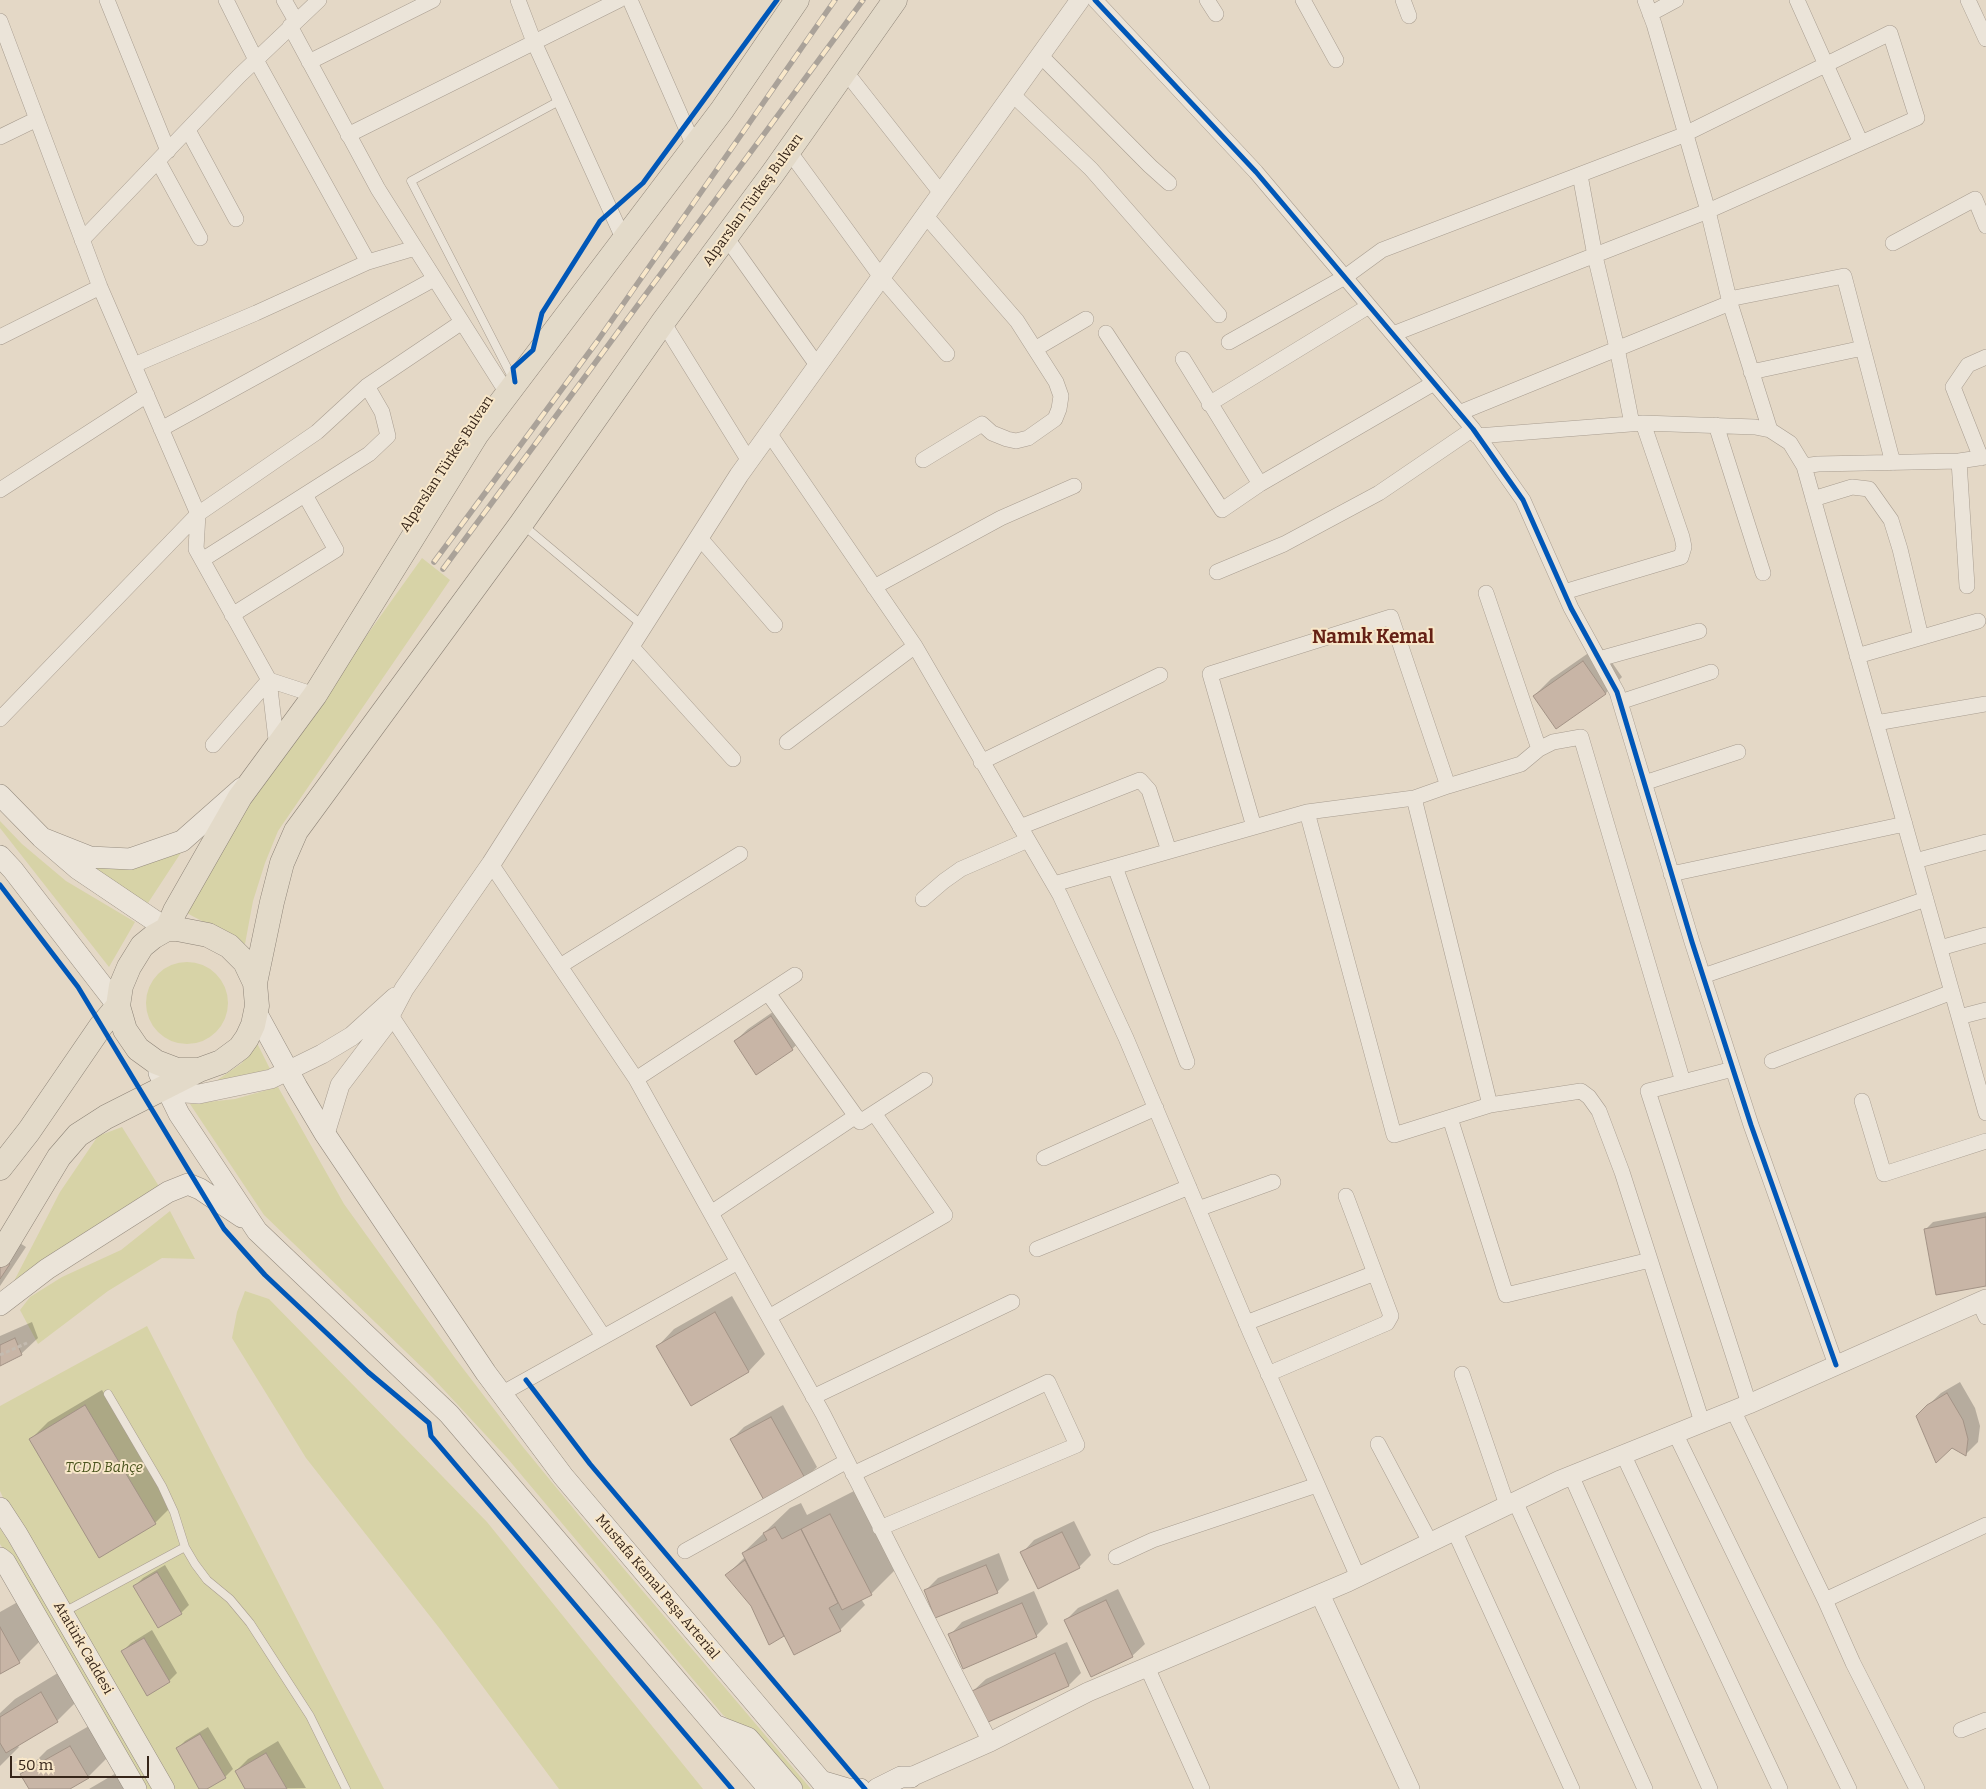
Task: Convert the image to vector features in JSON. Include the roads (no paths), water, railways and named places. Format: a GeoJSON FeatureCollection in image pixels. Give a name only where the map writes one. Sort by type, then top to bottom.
{"type":"FeatureCollection","features":[{"type":"Feature","properties":{"kind":"main road","name":"Alparslan Türkeş Bulvarı"},"geometry":{"type":"LineString","coordinates":[[167,929],[251,780],[277,748],[315,695],[477,434],[623,238],[722,110],[797,0]]}},
{"type":"Feature","properties":{"kind":"main road","name":"Alparslan Türkeş Bulvarı"},"geometry":{"type":"LineString","coordinates":[[255,983],[282,862],[296,831],[309,811],[387,709],[521,524],[895,0]]}},
{"type":"Feature","properties":{"kind":"main road"},"geometry":{"type":"LineString","coordinates":[[42,838],[90,857],[130,858],[182,841],[251,780]]}},
{"type":"Feature","properties":{"kind":"main road"},"geometry":{"type":"LineString","coordinates":[[0,795],[42,838],[78,869],[167,929]]}},
{"type":"Feature","properties":{"kind":"main road"},"geometry":{"type":"LineString","coordinates":[[0,856],[13,870],[118,1006],[125,1030],[138,1049],[153,1060],[177,1070],[199,1070]]}},
{"type":"Feature","properties":{"kind":"main road"},"geometry":{"type":"LineString","coordinates":[[0,1168],[29,1131],[101,1026],[118,1006],[121,986],[129,967],[142,946],[167,929],[177,929],[208,935],[229,946],[245,962],[255,983],[257,1006],[250,1031],[240,1048],[221,1062],[199,1070],[106,1117],[78,1135],[58,1157],[0,1255]]}},
{"type":"Feature","properties":{"kind":"main road","name":"Mustafa Kemal Paşa Arterial"},"geometry":{"type":"LineString","coordinates":[[256,1012],[287,1070],[325,1134],[497,1388],[569,1483],[824,1785]]}},
{"type":"Feature","properties":{"kind":"main road"},"geometry":{"type":"LineString","coordinates":[[153,1060],[179,1114],[257,1231],[449,1414],[769,1789]]}},
{"type":"Feature","properties":{"kind":"main road"},"geometry":{"type":"LineString","coordinates":[[0,1305],[47,1268],[168,1192],[188,1184],[200,1189],[251,1223]]}},
{"type":"Feature","properties":{"kind":"main road","name":"Atatürk Caddesi"},"geometry":{"type":"LineString","coordinates":[[0,1508],[164,1789]]}},
{"type":"Feature","properties":{"kind":"main road","name":"Atatürk Caddesi"},"geometry":{"type":"LineString","coordinates":[[0,1558],[5,1562],[136,1789]]}},
{"type":"Feature","properties":{"kind":"main road"},"geometry":{"type":"LineString","coordinates":[[714,1725],[748,1738],[792,1789]]}},
{"type":"Feature","properties":{"kind":"main road"},"geometry":{"type":"LineString","coordinates":[[876,1789],[901,1777],[905,1783]]}},
{"type":"Feature","properties":{"kind":"main road"},"geometry":{"type":"LineString","coordinates":[[824,1785],[860,1789]]}},
{"type":"Feature","properties":{"kind":"street"},"geometry":{"type":"LineString","coordinates":[[108,0],[163,156],[200,238]]}},
{"type":"Feature","properties":{"kind":"street"},"geometry":{"type":"LineString","coordinates":[[226,0],[256,60],[368,262]]}},
{"type":"Feature","properties":{"kind":"street"},"geometry":{"type":"LineString","coordinates":[[284,0],[309,62],[378,189],[462,322],[511,388]]}},
{"type":"Feature","properties":{"kind":"street"},"geometry":{"type":"LineString","coordinates":[[82,240],[256,60],[319,0]]}},
{"type":"Feature","properties":{"kind":"street"},"geometry":{"type":"LineString","coordinates":[[309,62],[433,0]]}},
{"type":"Feature","properties":{"kind":"street"},"geometry":{"type":"LineString","coordinates":[[518,0],[534,42],[623,238]]}},
{"type":"Feature","properties":{"kind":"street"},"geometry":{"type":"LineString","coordinates":[[348,134],[619,0]]}},
{"type":"Feature","properties":{"kind":"street"},"geometry":{"type":"LineString","coordinates":[[630,0],[694,146]]}},
{"type":"Feature","properties":{"kind":"street"},"geometry":{"type":"LineString","coordinates":[[166,1087],[185,1093],[199,1094],[271,1079],[322,1054],[352,1036],[387,1011],[404,990],[491,864],[749,461],[1080,0]]}},
{"type":"Feature","properties":{"kind":"street"},"geometry":{"type":"LineString","coordinates":[[1095,0],[1256,172],[1475,432],[1522,500],[1564,592],[1617,692],[1702,976],[1836,1365]]}},
{"type":"Feature","properties":{"kind":"street"},"geometry":{"type":"LineString","coordinates":[[1206,0],[1216,14]]}},
{"type":"Feature","properties":{"kind":"street"},"geometry":{"type":"LineString","coordinates":[[1303,0],[1336,60]]}},
{"type":"Feature","properties":{"kind":"street"},"geometry":{"type":"LineString","coordinates":[[1404,0],[1409,16]]}},
{"type":"Feature","properties":{"kind":"street"},"geometry":{"type":"LineString","coordinates":[[1676,0],[1647,7],[1708,210],[1729,301],[1770,430]]}},
{"type":"Feature","properties":{"kind":"street"},"geometry":{"type":"LineString","coordinates":[[1798,0],[1861,143]]}},
{"type":"Feature","properties":{"kind":"street"},"geometry":{"type":"LineString","coordinates":[[1968,0],[1986,39]]}},
{"type":"Feature","properties":{"kind":"street"},"geometry":{"type":"LineString","coordinates":[[0,21],[100,287],[198,514],[196,549],[269,680],[277,748]]}},
{"type":"Feature","properties":{"kind":"street"},"geometry":{"type":"LineString","coordinates":[[1230,342],[1345,277],[1382,250],[1685,134],[1826,62],[1890,32],[1917,118],[1708,210],[1393,334]]}},
{"type":"Feature","properties":{"kind":"street"},"geometry":{"type":"LineString","coordinates":[[1040,55],[1169,183]]}},
{"type":"Feature","properties":{"kind":"street"},"geometry":{"type":"LineString","coordinates":[[845,71],[941,193]]}},
{"type":"Feature","properties":{"kind":"street"},"geometry":{"type":"LineString","coordinates":[[1012,94],[1091,169],[1219,315]]}},
{"type":"Feature","properties":{"kind":"street"},"geometry":{"type":"LineString","coordinates":[[0,137],[37,119]]}},
{"type":"Feature","properties":{"kind":"street"},"geometry":{"type":"LineString","coordinates":[[188,130],[236,219]]}},
{"type":"Feature","properties":{"kind":"street"},"geometry":{"type":"LineString","coordinates":[[788,150],[881,277],[947,354]]}},
{"type":"Feature","properties":{"kind":"street"},"geometry":{"type":"LineString","coordinates":[[1564,592],[1681,557],[1684,547],[1682,537],[1638,423],[1617,348],[1595,256],[1580,175]]}},
{"type":"Feature","properties":{"kind":"street"},"geometry":{"type":"LineString","coordinates":[[1893,243],[1975,199],[1983,208],[1986,226]]}},
{"type":"Feature","properties":{"kind":"street"},"geometry":{"type":"LineString","coordinates":[[923,460],[982,424],[992,433],[1016,441],[1028,438],[1054,419],[1059,409],[1061,396],[1060,390],[1016,321],[925,215]]}},
{"type":"Feature","properties":{"kind":"street"},"geometry":{"type":"LineString","coordinates":[[726,237],[817,366]]}},
{"type":"Feature","properties":{"kind":"street"},"geometry":{"type":"LineString","coordinates":[[134,366],[368,262],[415,248]]}},
{"type":"Feature","properties":{"kind":"street"},"geometry":{"type":"LineString","coordinates":[[1459,413],[1729,301],[1844,276],[1893,463]]}},
{"type":"Feature","properties":{"kind":"street"},"geometry":{"type":"LineString","coordinates":[[161,429],[434,278]]}},
{"type":"Feature","properties":{"kind":"street"},"geometry":{"type":"LineString","coordinates":[[0,337],[100,287]]}},
{"type":"Feature","properties":{"kind":"street"},"geometry":{"type":"LineString","coordinates":[[1209,404],[1369,306]]}},
{"type":"Feature","properties":{"kind":"street"},"geometry":{"type":"LineString","coordinates":[[1035,349],[1086,319]]}},
{"type":"Feature","properties":{"kind":"street"},"geometry":{"type":"LineString","coordinates":[[0,719],[198,514],[317,432],[367,386],[462,322]]}},
{"type":"Feature","properties":{"kind":"street"},"geometry":{"type":"LineString","coordinates":[[664,322],[749,461]]}},
{"type":"Feature","properties":{"kind":"street"},"geometry":{"type":"LineString","coordinates":[[1106,333],[1222,510],[1260,484],[1434,383]]}},
{"type":"Feature","properties":{"kind":"street"},"geometry":{"type":"LineString","coordinates":[[1751,372],[1863,348]]}},
{"type":"Feature","properties":{"kind":"street"},"geometry":{"type":"LineString","coordinates":[[1804,466],[1818,464],[1959,461],[1984,458],[1953,387],[1968,365],[1986,357]]}},
{"type":"Feature","properties":{"kind":"street"},"geometry":{"type":"LineString","coordinates":[[1183,360],[1260,484]]}},
{"type":"Feature","properties":{"kind":"street"},"geometry":{"type":"LineString","coordinates":[[202,560],[369,454],[388,436],[382,412],[367,386]]}},
{"type":"Feature","properties":{"kind":"street"},"geometry":{"type":"LineString","coordinates":[[0,490],[147,395]]}},
{"type":"Feature","properties":{"kind":"street"},"geometry":{"type":"LineString","coordinates":[[1217,572],[1284,544],[1379,493],[1475,432],[1638,423],[1755,427],[1770,430],[1790,443],[1804,466],[1986,1113]]}},
{"type":"Feature","properties":{"kind":"street"},"geometry":{"type":"LineString","coordinates":[[1716,426],[1763,572]]}},
{"type":"Feature","properties":{"kind":"street"},"geometry":{"type":"LineString","coordinates":[[769,433],[915,646],[981,762],[1054,884],[1126,1038],[1246,1323],[1358,1577]]}},
{"type":"Feature","properties":{"kind":"street"},"geometry":{"type":"LineString","coordinates":[[1959,461],[1967,586]]}},
{"type":"Feature","properties":{"kind":"street"},"geometry":{"type":"LineString","coordinates":[[874,587],[1001,518],[1074,486]]}},
{"type":"Feature","properties":{"kind":"street"},"geometry":{"type":"LineString","coordinates":[[1813,499],[1852,487],[1869,489],[1891,520],[1921,638]]}},
{"type":"Feature","properties":{"kind":"street"},"geometry":{"type":"LineString","coordinates":[[232,615],[336,550],[304,495]]}},
{"type":"Feature","properties":{"kind":"street"},"geometry":{"type":"LineString","coordinates":[[699,537],[775,625]]}},
{"type":"Feature","properties":{"kind":"street"},"geometry":{"type":"LineString","coordinates":[[1486,593],[1538,749]]}},
{"type":"Feature","properties":{"kind":"street"},"geometry":{"type":"LineString","coordinates":[[1254,827],[1210,674],[1391,617],[1448,786]]}},
{"type":"Feature","properties":{"kind":"street"},"geometry":{"type":"LineString","coordinates":[[1857,656],[1978,621]]}},
{"type":"Feature","properties":{"kind":"street"},"geometry":{"type":"LineString","coordinates":[[1600,659],[1699,631]]}},
{"type":"Feature","properties":{"kind":"street"},"geometry":{"type":"LineString","coordinates":[[630,645],[734,759]]}},
{"type":"Feature","properties":{"kind":"street"},"geometry":{"type":"LineString","coordinates":[[787,742],[915,646]]}},
{"type":"Feature","properties":{"kind":"street"},"geometry":{"type":"LineString","coordinates":[[1620,702],[1711,672]]}},
{"type":"Feature","properties":{"kind":"street"},"geometry":{"type":"LineString","coordinates":[[981,762],[1160,675]]}},
{"type":"Feature","properties":{"kind":"street"},"geometry":{"type":"LineString","coordinates":[[269,680],[315,695]]}},
{"type":"Feature","properties":{"kind":"street"},"geometry":{"type":"LineString","coordinates":[[213,745],[269,680]]}},
{"type":"Feature","properties":{"kind":"street"},"geometry":{"type":"LineString","coordinates":[[1876,723],[1986,704]]}},
{"type":"Feature","properties":{"kind":"street"},"geometry":{"type":"LineString","coordinates":[[1054,884],[1306,812],[1414,798],[1521,764],[1538,749],[1554,742],[1581,737],[1683,1082]]}},
{"type":"Feature","properties":{"kind":"street"},"geometry":{"type":"LineString","coordinates":[[1644,783],[1738,752]]}},
{"type":"Feature","properties":{"kind":"street"},"geometry":{"type":"LineString","coordinates":[[1020,827],[1140,780],[1149,790],[1170,851]]}},
{"type":"Feature","properties":{"kind":"street"},"geometry":{"type":"LineString","coordinates":[[1414,798],[1490,1105]]}},
{"type":"Feature","properties":{"kind":"street"},"geometry":{"type":"LineString","coordinates":[[1306,812],[1394,1135],[1490,1105],[1581,1092],[1589,1098],[1599,1111],[1622,1172],[1702,1422]]}},
{"type":"Feature","properties":{"kind":"street"},"geometry":{"type":"LineString","coordinates":[[1671,874],[1904,824]]}},
{"type":"Feature","properties":{"kind":"street"},"geometry":{"type":"LineString","coordinates":[[924,899],[944,881],[961,870],[1028,840]]}},
{"type":"Feature","properties":{"kind":"street"},"geometry":{"type":"LineString","coordinates":[[1915,860],[1986,842]]}},
{"type":"Feature","properties":{"kind":"street"},"geometry":{"type":"LineString","coordinates":[[560,966],[740,854]]}},
{"type":"Feature","properties":{"kind":"street"},"geometry":{"type":"LineString","coordinates":[[491,864],[636,1079],[813,1397],[990,1742]]}},
{"type":"Feature","properties":{"kind":"street"},"geometry":{"type":"LineString","coordinates":[[1115,867],[1187,1062]]}},
{"type":"Feature","properties":{"kind":"street"},"geometry":{"type":"LineString","coordinates":[[1702,976],[1926,899]]}},
{"type":"Feature","properties":{"kind":"street"},"geometry":{"type":"LineString","coordinates":[[1940,948],[1986,935]]}},
{"type":"Feature","properties":{"kind":"street"},"geometry":{"type":"LineString","coordinates":[[636,1079],[795,975]]}},
{"type":"Feature","properties":{"kind":"street"},"geometry":{"type":"LineString","coordinates":[[768,992],[860,1122],[925,1080]]}},
{"type":"Feature","properties":{"kind":"street"},"geometry":{"type":"LineString","coordinates":[[1772,1061],[1952,992]]}},
{"type":"Feature","properties":{"kind":"street"},"geometry":{"type":"LineString","coordinates":[[1959,1017],[1986,1010]]}},
{"type":"Feature","properties":{"kind":"street"},"geometry":{"type":"LineString","coordinates":[[325,1134],[340,1085],[384,1027],[387,1011]]}},
{"type":"Feature","properties":{"kind":"street"},"geometry":{"type":"LineString","coordinates":[[387,1011],[603,1336]]}},
{"type":"Feature","properties":{"kind":"street"},"geometry":{"type":"LineString","coordinates":[[1733,1069],[1648,1091],[1741,1407],[1853,1662],[1917,1789]]}},
{"type":"Feature","properties":{"kind":"street"},"geometry":{"type":"LineString","coordinates":[[1862,1100],[1884,1174],[1986,1141]]}},
{"type":"Feature","properties":{"kind":"street"},"geometry":{"type":"LineString","coordinates":[[1044,1158],[1156,1108]]}},
{"type":"Feature","properties":{"kind":"street"},"geometry":{"type":"LineString","coordinates":[[768,1317],[945,1215],[874,1113]]}},
{"type":"Feature","properties":{"kind":"street"},"geometry":{"type":"LineString","coordinates":[[711,1213],[856,1116]]}},
{"type":"Feature","properties":{"kind":"street"},"geometry":{"type":"LineString","coordinates":[[1450,1118],[1506,1295],[1650,1260]]}},
{"type":"Feature","properties":{"kind":"street"},"geometry":{"type":"LineString","coordinates":[[1198,1209],[1274,1182]]}},
{"type":"Feature","properties":{"kind":"street"},"geometry":{"type":"LineString","coordinates":[[1037,1249],[1189,1187]]}},
{"type":"Feature","properties":{"kind":"street"},"geometry":{"type":"LineString","coordinates":[[1268,1374],[1387,1323],[1391,1316],[1346,1196]]}},
{"type":"Feature","properties":{"kind":"street"},"geometry":{"type":"LineString","coordinates":[[497,1388],[603,1336],[738,1262]]}},
{"type":"Feature","properties":{"kind":"street"},"geometry":{"type":"LineString","coordinates":[[1246,1323],[1375,1273]]}},
{"type":"Feature","properties":{"kind":"street"},"geometry":{"type":"LineString","coordinates":[[813,1397],[1012,1302]]}},
{"type":"Feature","properties":{"kind":"street"},"geometry":{"type":"LineString","coordinates":[[905,1783],[1088,1692],[1358,1577],[1571,1475],[1984,1306]]}},
{"type":"Feature","properties":{"kind":"street"},"geometry":{"type":"LineString","coordinates":[[1462,1374],[1511,1503],[1645,1789]]}},
{"type":"Feature","properties":{"kind":"street"},"geometry":{"type":"LineString","coordinates":[[684,1551],[850,1468],[1048,1382],[1077,1445],[880,1528]]}},
{"type":"Feature","properties":{"kind":"street"},"geometry":{"type":"LineString","coordinates":[[1675,1433],[1849,1789]]}},
{"type":"Feature","properties":{"kind":"street"},"geometry":{"type":"LineString","coordinates":[[1378,1444],[1430,1542]]}},
{"type":"Feature","properties":{"kind":"street"},"geometry":{"type":"LineString","coordinates":[[1624,1454],[1780,1789]]}},
{"type":"Feature","properties":{"kind":"street"},"geometry":{"type":"LineString","coordinates":[[1571,1475],[1710,1789]]}},
{"type":"Feature","properties":{"kind":"street"},"geometry":{"type":"LineString","coordinates":[[1116,1557],[1154,1540],[1317,1485]]}},
{"type":"Feature","properties":{"kind":"street"},"geometry":{"type":"LineString","coordinates":[[1826,1600],[1986,1525]]}},
{"type":"Feature","properties":{"kind":"street"},"geometry":{"type":"LineString","coordinates":[[1454,1530],[1572,1789]]}},
{"type":"Feature","properties":{"kind":"street"},"geometry":{"type":"LineString","coordinates":[[1320,1594],[1410,1789]]}},
{"type":"Feature","properties":{"kind":"street"},"geometry":{"type":"LineString","coordinates":[[1147,1667],[1202,1789]]}},
{"type":"Feature","properties":{"kind":"street"},"geometry":{"type":"LineString","coordinates":[[1961,1730],[1986,1720]]}},
{"type":"Feature","properties":{"kind":"lane"},"geometry":{"type":"LineString","coordinates":[[511,388],[411,181],[560,100]]}},
{"type":"Feature","properties":{"kind":"lane"},"geometry":{"type":"LineString","coordinates":[[521,524],[643,626]]}},
{"type":"Feature","properties":{"kind":"lane"},"geometry":{"type":"LineString","coordinates":[[108,1394],[162,1486],[174,1512],[185,1547],[207,1580],[230,1599],[250,1623],[310,1716],[346,1789]]}},
{"type":"Feature","properties":{"kind":"lane"},"geometry":{"type":"LineString","coordinates":[[62,1613],[185,1547]]}},
{"type":"Feature","properties":{"kind":"railway"},"geometry":{"type":"LineString","coordinates":[[434,562],[596,343],[835,0]]}},
{"type":"Feature","properties":{"kind":"railway"},"geometry":{"type":"LineString","coordinates":[[443,569],[863,0]]}},
{"type":"Feature","properties":{"kind":"district","name":"Namık Kemal"},"geometry":{"type":"Point","coordinates":[1373,638]}},
{"type":"Feature","properties":{"kind":"park label","name":"TCDD Bahçe"},"geometry":{"type":"Point","coordinates":[104,1468]}}]}
